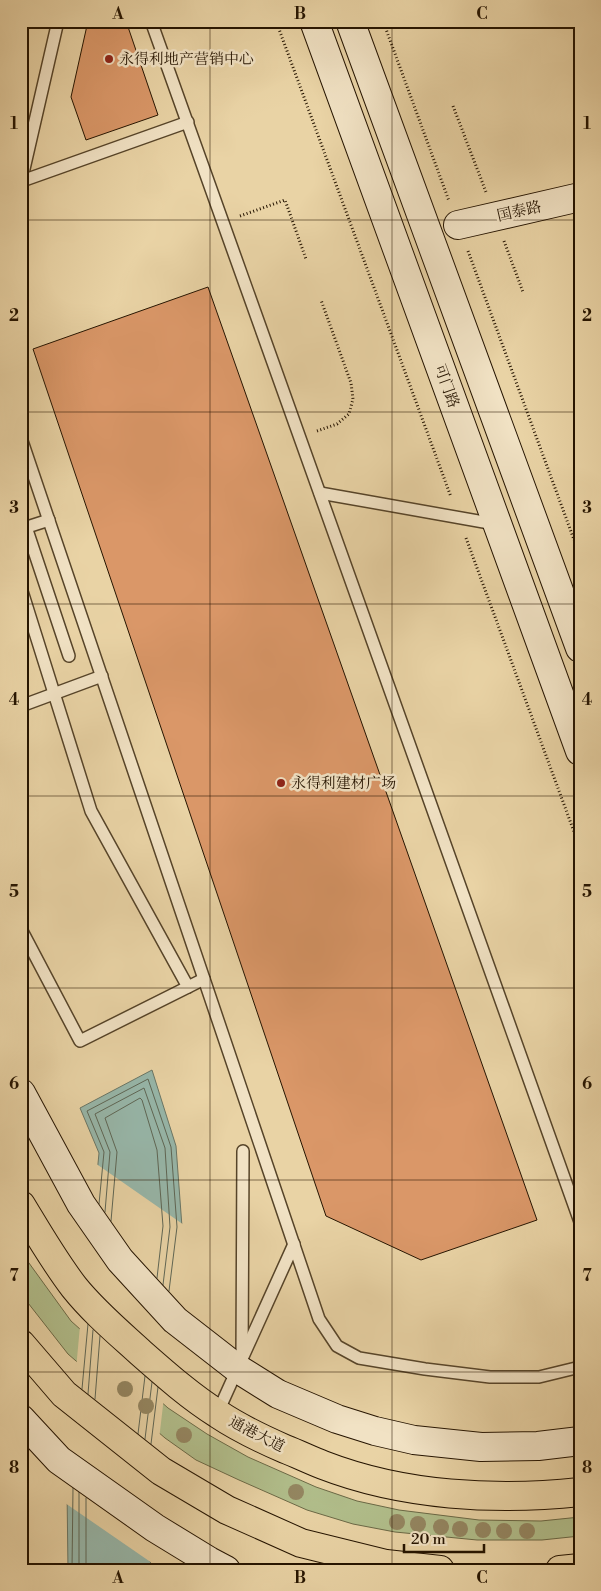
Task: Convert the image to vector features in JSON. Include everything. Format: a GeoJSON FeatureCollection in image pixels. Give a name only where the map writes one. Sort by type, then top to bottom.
{"type":"FeatureCollection","features":[{"type":"Feature","properties":{"kind":"main road","name":"可门路"},"geometry":{"type":"LineString","coordinates":[[314,21],[580,751]]}},
{"type":"Feature","properties":{"kind":"main road"},"geometry":{"type":"LineString","coordinates":[[350,21],[580,648]]}},
{"type":"Feature","properties":{"kind":"main road","name":"国泰路"},"geometry":{"type":"LineString","coordinates":[[458,225],[580,196]]}},
{"type":"Feature","properties":{"kind":"main road"},"geometry":{"type":"LineString","coordinates":[[21,1093],[81,1204],[120,1260],[175,1320],[278,1394],[337,1419],[375,1432],[414,1440],[481,1447],[538,1446],[580,1441]]}},
{"type":"Feature","properties":{"kind":"main road","name":"通港大道"},"geometry":{"type":"LineString","coordinates":[[21,1205],[46,1248],[96,1313],[169,1378],[217,1414],[257,1436],[324,1466],[363,1478],[403,1487],[479,1496],[540,1496],[580,1492]]}},
{"type":"Feature","properties":{"kind":"main road"},"geometry":{"type":"LineString","coordinates":[[21,1344],[64,1394],[161,1471],[228,1510],[301,1543],[386,1564],[440,1570]]}},
{"type":"Feature","properties":{"kind":"main road"},"geometry":{"type":"LineString","coordinates":[[21,1419],[58,1460],[155,1528],[226,1570]]}},
{"type":"Feature","properties":{"kind":"main road"},"geometry":{"type":"LineString","coordinates":[[560,1570],[580,1568]]}},
{"type":"Feature","properties":{"kind":"lane"},"geometry":{"type":"LineString","coordinates":[[21,182],[58,21]]}},
{"type":"Feature","properties":{"kind":"lane"},"geometry":{"type":"LineString","coordinates":[[151,21],[580,1222]]}},
{"type":"Feature","properties":{"kind":"lane"},"geometry":{"type":"LineString","coordinates":[[21,182],[188,122]]}},
{"type":"Feature","properties":{"kind":"lane"},"geometry":{"type":"LineString","coordinates":[[21,438],[319,1319],[337,1346],[359,1358],[490,1377],[539,1377],[580,1366]]}},
{"type":"Feature","properties":{"kind":"lane"},"geometry":{"type":"LineString","coordinates":[[320,493],[497,524]]}},
{"type":"Feature","properties":{"kind":"lane"},"geometry":{"type":"LineString","coordinates":[[49,520],[23,528],[69,656]]}},
{"type":"Feature","properties":{"kind":"lane"},"geometry":{"type":"LineString","coordinates":[[21,588],[91,811],[188,987]]}},
{"type":"Feature","properties":{"kind":"lane"},"geometry":{"type":"LineString","coordinates":[[21,706],[102,676]]}},
{"type":"Feature","properties":{"kind":"lane"},"geometry":{"type":"LineString","coordinates":[[21,929],[80,1041],[204,979]]}},
{"type":"Feature","properties":{"kind":"lane"},"geometry":{"type":"LineString","coordinates":[[240,1365],[243,1151]]}},
{"type":"Feature","properties":{"kind":"lane"},"geometry":{"type":"LineString","coordinates":[[217,1414],[294,1244]]}},
{"type":"Feature","properties":{"kind":"path"},"geometry":{"type":"LineString","coordinates":[[276,21],[580,848]]}},
{"type":"Feature","properties":{"kind":"path"},"geometry":{"type":"LineString","coordinates":[[383,21],[580,556]]}},
{"type":"Feature","properties":{"kind":"path"},"geometry":{"type":"LineString","coordinates":[[454,106],[486,194]]}},
{"type":"Feature","properties":{"kind":"path"},"geometry":{"type":"LineString","coordinates":[[223,223],[285,200],[306,259]]}},
{"type":"Feature","properties":{"kind":"path"},"geometry":{"type":"LineString","coordinates":[[502,235],[523,292]]}},
{"type":"Feature","properties":{"kind":"path"},"geometry":{"type":"LineString","coordinates":[[300,438],[337,424],[349,414],[353,399],[351,383],[321,300]]}},
{"type":"Feature","properties":{"kind":"green space"},"geometry":{"type":"Polygon","coordinates":[[[21,1252],[71,1321],[168,1408],[207,1434],[248,1457],[316,1487],[357,1501],[399,1510],[479,1520],[541,1521],[580,1517],[580,1536],[542,1540],[477,1540],[395,1532],[353,1524],[307,1510],[196,1460],[165,1438],[68,1354],[21,1294],[21,1252]]]}},
{"type":"Feature","properties":{"kind":"water"},"geometry":{"type":"Polygon","coordinates":[[[152,1070],[176,1146],[182,1227],[144,1543],[153,1570],[68,1570],[67,1489],[99,1153],[80,1108],[152,1070]]]}},
{"type":"Feature","properties":{"kind":"pier"},"geometry":{"type":"Polygon","coordinates":[[[95,1163],[184,1225],[147,1543],[152,1563],[65,1503],[95,1163]]]}},
{"type":"Feature","properties":{"kind":"building","name":"永得利地产营销中心"},"geometry":{"type":"Polygon","coordinates":[[[88,21],[126,21],[158,115],[86,140],[71,97],[88,21]]]}},
{"type":"Feature","properties":{"kind":"building","name":"永得利建材广场"},"geometry":{"type":"Polygon","coordinates":[[[208,287],[537,1220],[421,1260],[326,1216],[33,349],[208,287]]]}},
{"type":"Feature","properties":{"kind":"place","name":"永得利地产营销中心"},"geometry":{"type":"Point","coordinates":[109,59]}},
{"type":"Feature","properties":{"kind":"place","name":"永得利建材广场"},"geometry":{"type":"Point","coordinates":[281,783]}}]}
